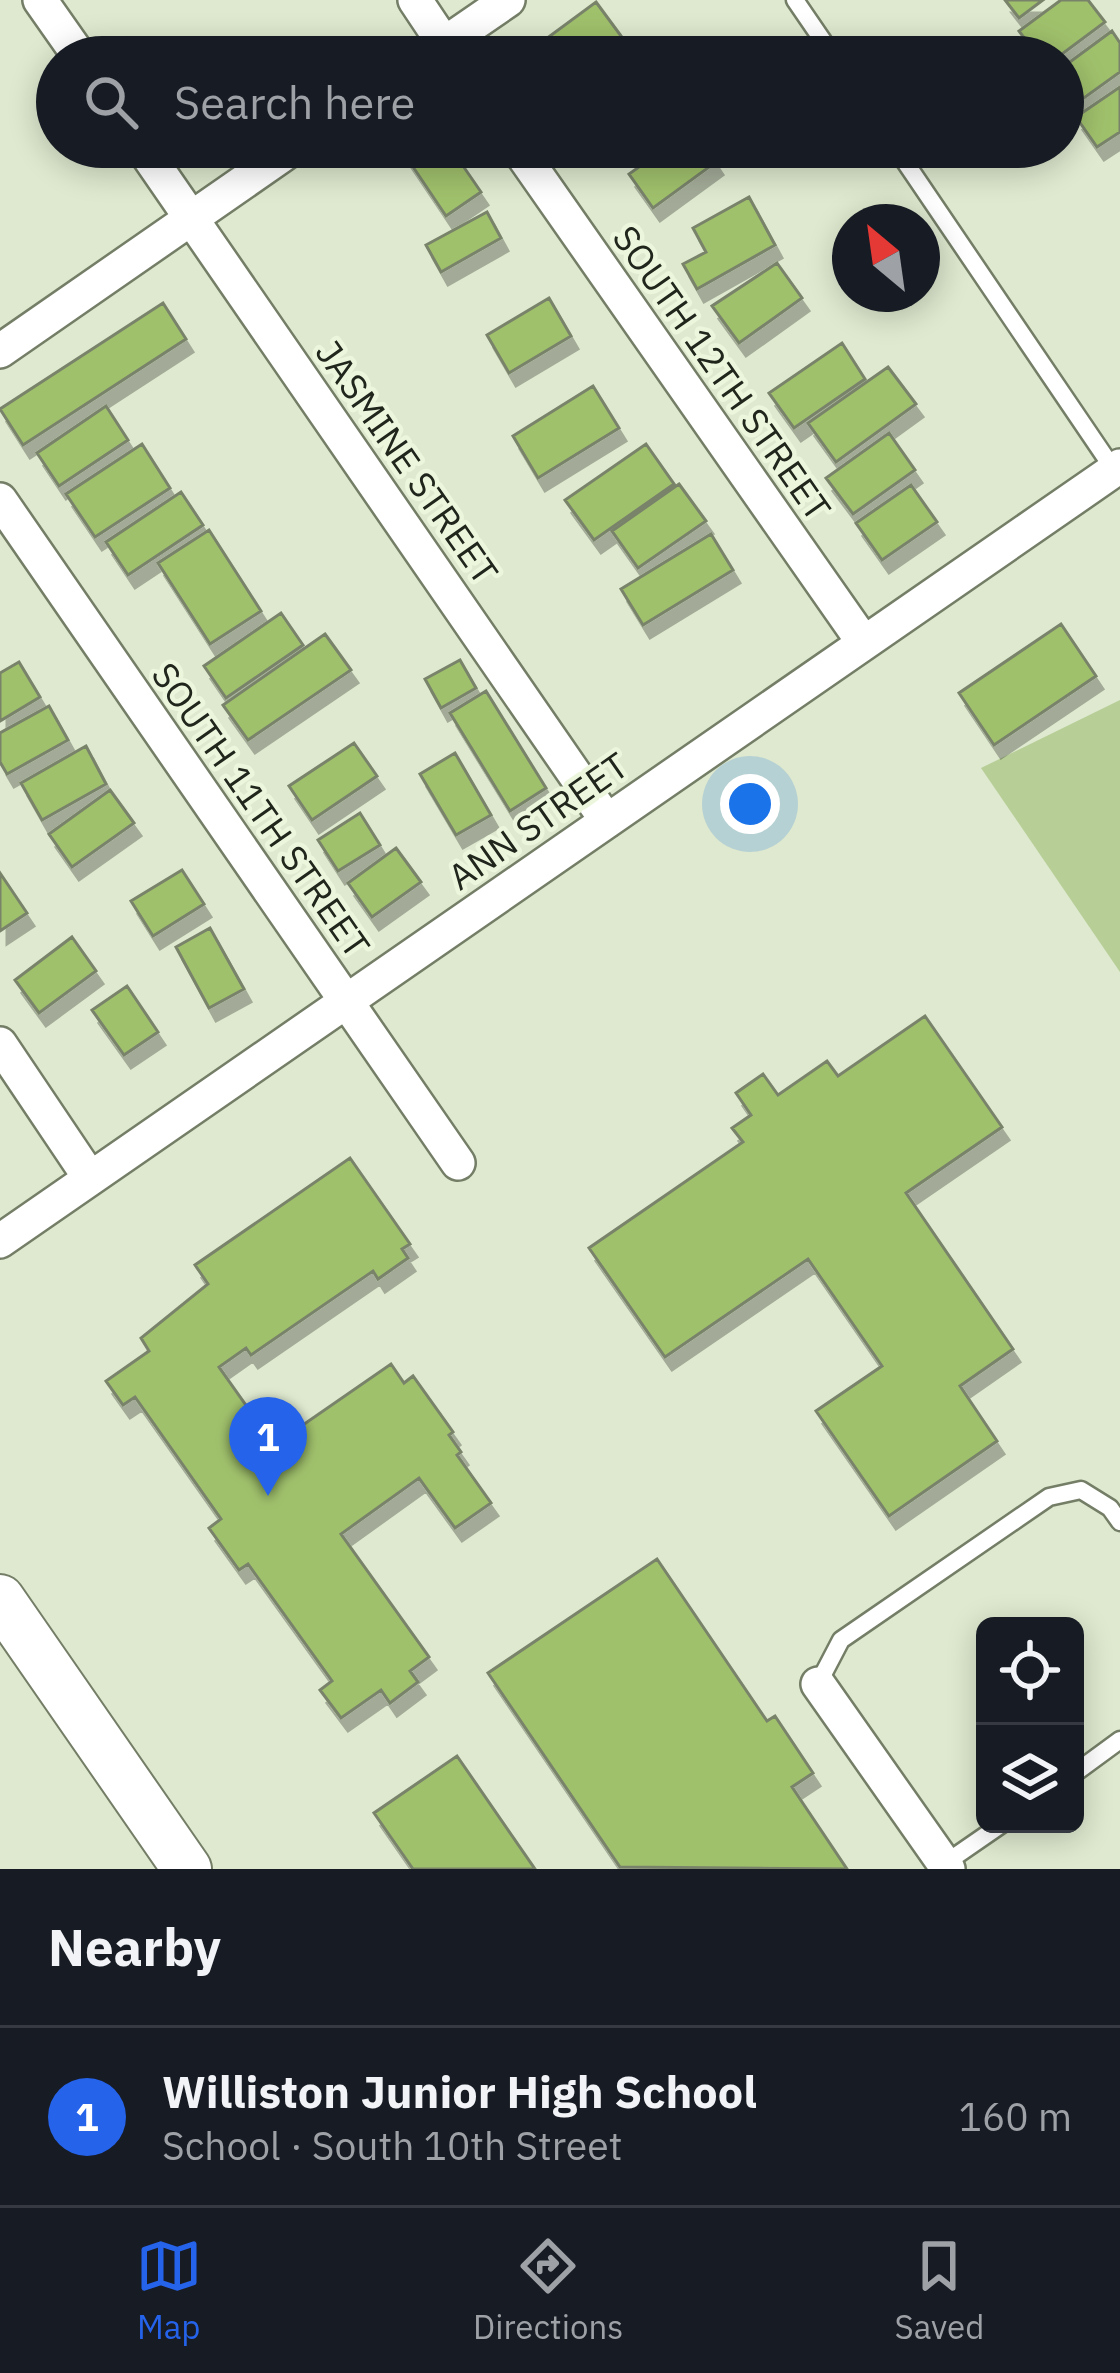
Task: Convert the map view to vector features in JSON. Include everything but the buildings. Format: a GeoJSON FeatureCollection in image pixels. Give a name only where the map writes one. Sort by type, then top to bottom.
{"type":"FeatureCollection","features":[{"type":"Feature","properties":{"kind":"street"},"geometry":{"type":"LineString","coordinates":[[40,0],[65,36]]}},
{"type":"Feature","properties":{"kind":"street"},"geometry":{"type":"LineString","coordinates":[[415,0],[433,36]]}},
{"type":"Feature","properties":{"kind":"street"},"geometry":{"type":"LineString","coordinates":[[462,36],[508,0]]}},
{"type":"Feature","properties":{"kind":"street","name":"JASMINE STREET"},"geometry":{"type":"LineString","coordinates":[[157,168],[607,821]]}},
{"type":"Feature","properties":{"kind":"street"},"geometry":{"type":"LineString","coordinates":[[0,351],[265,168]]}},
{"type":"Feature","properties":{"kind":"street","name":"SOUTH 12TH STREET"},"geometry":{"type":"LineString","coordinates":[[532,168],[864,643]]}},
{"type":"Feature","properties":{"kind":"street","name":"ANN STREET"},"geometry":{"type":"LineString","coordinates":[[0,1240],[1117,468]]}},
{"type":"Feature","properties":{"kind":"street","name":"SOUTH 11TH STREET"},"geometry":{"type":"LineString","coordinates":[[0,500],[458,1163]]}},
{"type":"Feature","properties":{"kind":"street"},"geometry":{"type":"LineString","coordinates":[[0,1045],[90,1178]]}},
{"type":"Feature","properties":{"kind":"street"},"geometry":{"type":"LineString","coordinates":[[0,1599],[187,1869]]}},
{"type":"Feature","properties":{"kind":"street"},"geometry":{"type":"LineString","coordinates":[[818,1684],[946,1867]]}},
{"type":"Feature","properties":{"kind":"lane"},"geometry":{"type":"LineString","coordinates":[[795,0],[819,36]]}},
{"type":"Feature","properties":{"kind":"lane"},"geometry":{"type":"LineString","coordinates":[[910,168],[1117,468]]}},
{"type":"Feature","properties":{"kind":"lane"},"geometry":{"type":"LineString","coordinates":[[818,1684],[841,1640],[1049,1497],[1081,1490],[1110,1508],[1120,1522]]}},
{"type":"Feature","properties":{"kind":"lane"},"geometry":{"type":"LineString","coordinates":[[1084,1766],[1120,1740]]}},
{"type":"Feature","properties":{"kind":"lane"},"geometry":{"type":"LineString","coordinates":[[946,1867],[990,1833]]}},
{"type":"Feature","properties":{"kind":"green space"},"geometry":{"type":"Polygon","coordinates":[[[1120,700],[1120,972],[981,768],[1120,700]]]}},
{"type":"Feature","properties":{"kind":"place","name":"Williston Junior High School"},"geometry":{"type":"Point","coordinates":[268,1496]}}]}
